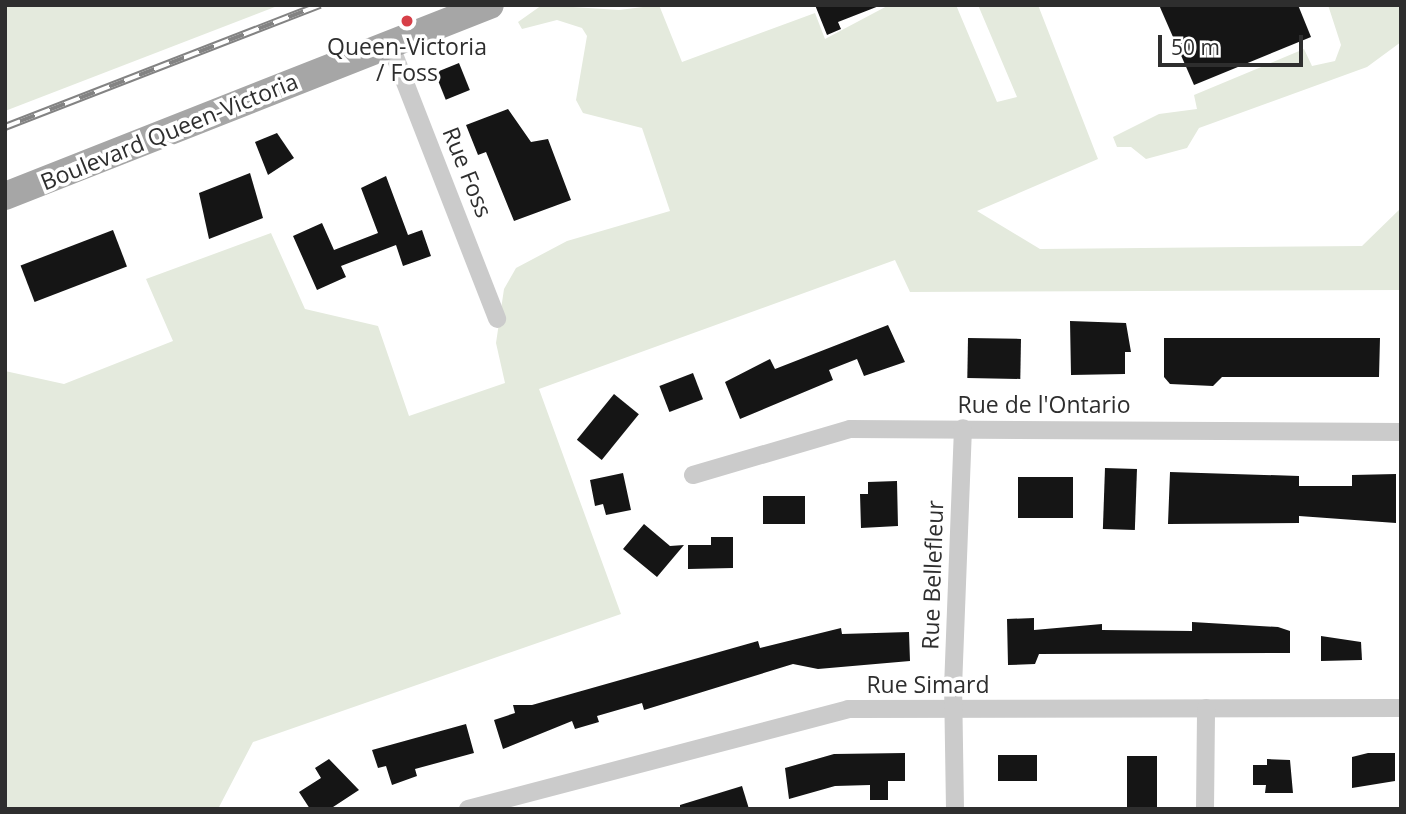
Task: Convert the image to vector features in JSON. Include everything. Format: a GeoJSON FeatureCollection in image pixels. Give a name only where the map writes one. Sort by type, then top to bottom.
{"type":"FeatureCollection","features":[{"type":"Feature","properties":{"kind":"main road","name":"Boulevard Queen-Victoria"},"geometry":{"type":"LineString","coordinates":[[5,196],[490,5]]}},
{"type":"Feature","properties":{"kind":"street","name":"Rue Foss"},"geometry":{"type":"LineString","coordinates":[[390,44],[498,319]]}},
{"type":"Feature","properties":{"kind":"street","name":"Rue de l'Ontario"},"geometry":{"type":"LineString","coordinates":[[693,475],[830,432],[963,428],[1401,432]]}},
{"type":"Feature","properties":{"kind":"street","name":"Rue Bellefleur"},"geometry":{"type":"LineString","coordinates":[[955,809],[953,708],[963,428]]}},
{"type":"Feature","properties":{"kind":"street","name":"Rue Simard"},"geometry":{"type":"LineString","coordinates":[[468,809],[808,716],[953,708],[1401,708]]}},
{"type":"Feature","properties":{"kind":"street"},"geometry":{"type":"LineString","coordinates":[[1205,809],[1206,708]]}},
{"type":"Feature","properties":{"kind":"shaded area"},"geometry":{"type":"Polygon","coordinates":[[[5,5],[280,5],[5,111],[5,5]]]}},
{"type":"Feature","properties":{"kind":"shaded area"},"geometry":{"type":"Polygon","coordinates":[[[542,5],[619,10],[659,5],[682,62],[815,13],[825,39],[889,5],[956,5],[997,102],[1017,97],[978,5],[1038,5],[1098,159],[977,211],[1040,249],[1362,246],[1401,208],[1401,290],[910,292],[895,260],[539,389],[621,614],[253,742],[218,809],[5,809],[5,371],[64,384],[173,341],[146,279],[271,233],[305,309],[378,326],[409,416],[505,383],[496,343],[504,289],[516,268],[567,241],[670,211],[642,128],[583,113],[576,100],[587,36],[582,28],[557,20],[522,29],[518,22],[542,5]]]}},
{"type":"Feature","properties":{"kind":"shaded area"},"geometry":{"type":"Polygon","coordinates":[[[1328,5],[1401,5],[1401,42],[1367,67],[1199,128],[1187,148],[1146,159],[1131,147],[1117,147],[1113,137],[1159,114],[1197,109],[1194,95],[1304,49],[1312,66],[1335,61],[1341,45],[1328,5]]]}},
{"type":"Feature","properties":{"kind":"building"},"geometry":{"type":"Polygon","coordinates":[[[815,5],[879,6],[838,22],[841,29],[827,35],[815,5]]]}},
{"type":"Feature","properties":{"kind":"building"},"geometry":{"type":"Polygon","coordinates":[[[1159,5],[1298,5],[1311,37],[1194,85],[1159,5]]]}},
{"type":"Feature","properties":{"kind":"building"},"geometry":{"type":"Polygon","coordinates":[[[459,63],[470,90],[446,100],[435,73],[459,63]]]}},
{"type":"Feature","properties":{"kind":"building"},"geometry":{"type":"Polygon","coordinates":[[[508,109],[531,142],[548,139],[571,200],[514,221],[486,152],[478,155],[466,125],[508,109]]]}},
{"type":"Feature","properties":{"kind":"building"},"geometry":{"type":"Polygon","coordinates":[[[277,133],[294,158],[268,175],[255,142],[277,133]]]}},
{"type":"Feature","properties":{"kind":"building"},"geometry":{"type":"Polygon","coordinates":[[[250,173],[263,218],[209,239],[199,193],[250,173]]]}},
{"type":"Feature","properties":{"kind":"building"},"geometry":{"type":"Polygon","coordinates":[[[386,176],[408,235],[422,230],[431,256],[403,266],[396,245],[341,266],[346,277],[317,290],[293,236],[322,223],[334,250],[378,233],[361,188],[386,176]]]}},
{"type":"Feature","properties":{"kind":"building"},"geometry":{"type":"Polygon","coordinates":[[[113,230],[127,266],[35,302],[21,265],[113,230]]]}},
{"type":"Feature","properties":{"kind":"building"},"geometry":{"type":"Polygon","coordinates":[[[1070,321],[1126,323],[1131,352],[1125,352],[1125,374],[1071,375],[1070,321]]]}},
{"type":"Feature","properties":{"kind":"building"},"geometry":{"type":"Polygon","coordinates":[[[888,325],[905,362],[864,376],[857,359],[829,370],[833,380],[740,419],[725,382],[770,359],[775,369],[888,325]]]}},
{"type":"Feature","properties":{"kind":"building"},"geometry":{"type":"Polygon","coordinates":[[[968,338],[1021,339],[1020,379],[967,378],[968,338]]]}},
{"type":"Feature","properties":{"kind":"building"},"geometry":{"type":"Polygon","coordinates":[[[1164,338],[1380,338],[1379,377],[1222,377],[1213,386],[1170,384],[1164,377],[1164,338]]]}},
{"type":"Feature","properties":{"kind":"building"},"geometry":{"type":"Polygon","coordinates":[[[693,373],[703,399],[669,412],[659,386],[693,373]]]}},
{"type":"Feature","properties":{"kind":"building"},"geometry":{"type":"Polygon","coordinates":[[[614,394],[639,414],[602,460],[577,440],[614,394]]]}},
{"type":"Feature","properties":{"kind":"building"},"geometry":{"type":"Polygon","coordinates":[[[1105,468],[1137,469],[1135,530],[1103,529],[1105,468]]]}},
{"type":"Feature","properties":{"kind":"building"},"geometry":{"type":"Polygon","coordinates":[[[1170,472],[1299,476],[1299,486],[1352,486],[1352,475],[1396,474],[1396,523],[1299,516],[1299,523],[1168,524],[1170,472]]]}},
{"type":"Feature","properties":{"kind":"building"},"geometry":{"type":"Polygon","coordinates":[[[623,473],[631,510],[606,515],[603,504],[595,506],[590,480],[623,473]]]}},
{"type":"Feature","properties":{"kind":"building"},"geometry":{"type":"Polygon","coordinates":[[[1018,477],[1073,477],[1073,518],[1018,518],[1018,477]]]}},
{"type":"Feature","properties":{"kind":"building"},"geometry":{"type":"Polygon","coordinates":[[[897,481],[898,526],[861,528],[860,494],[868,494],[868,482],[897,481]]]}},
{"type":"Feature","properties":{"kind":"building"},"geometry":{"type":"Polygon","coordinates":[[[763,496],[805,496],[805,524],[763,524],[763,496]]]}},
{"type":"Feature","properties":{"kind":"building"},"geometry":{"type":"Polygon","coordinates":[[[644,524],[670,546],[684,545],[657,577],[623,549],[644,524]]]}},
{"type":"Feature","properties":{"kind":"building"},"geometry":{"type":"Polygon","coordinates":[[[711,537],[733,537],[733,568],[688,569],[688,545],[711,545],[711,537]]]}},
{"type":"Feature","properties":{"kind":"building"},"geometry":{"type":"Polygon","coordinates":[[[1034,618],[1034,630],[1102,624],[1102,630],[1192,631],[1192,622],[1278,627],[1290,631],[1290,653],[1039,654],[1035,664],[1008,665],[1007,619],[1034,618]]]}},
{"type":"Feature","properties":{"kind":"building"},"geometry":{"type":"Polygon","coordinates":[[[841,628],[842,634],[909,632],[910,661],[818,669],[793,664],[644,710],[642,703],[597,716],[599,722],[575,729],[572,721],[503,749],[494,720],[515,713],[513,705],[532,705],[758,641],[760,648],[841,628]]]}},
{"type":"Feature","properties":{"kind":"building"},"geometry":{"type":"Polygon","coordinates":[[[1321,636],[1361,642],[1362,660],[1321,661],[1321,636]]]}},
{"type":"Feature","properties":{"kind":"building"},"geometry":{"type":"Polygon","coordinates":[[[466,724],[474,753],[415,769],[417,776],[392,785],[386,766],[378,768],[372,750],[466,724]]]}},
{"type":"Feature","properties":{"kind":"building"},"geometry":{"type":"Polygon","coordinates":[[[905,753],[905,781],[888,781],[888,800],[870,800],[870,785],[835,786],[789,799],[785,768],[834,754],[905,753]]]}},
{"type":"Feature","properties":{"kind":"building"},"geometry":{"type":"Polygon","coordinates":[[[1368,753],[1395,753],[1395,781],[1352,788],[1352,757],[1368,753]]]}},
{"type":"Feature","properties":{"kind":"building"},"geometry":{"type":"Polygon","coordinates":[[[998,755],[1037,755],[1037,781],[998,781],[998,755]]]}},
{"type":"Feature","properties":{"kind":"building"},"geometry":{"type":"Polygon","coordinates":[[[1127,756],[1157,756],[1157,809],[1127,809],[1127,756]]]}},
{"type":"Feature","properties":{"kind":"building"},"geometry":{"type":"Polygon","coordinates":[[[329,759],[359,790],[330,809],[310,809],[299,792],[321,778],[315,768],[329,759]]]}},
{"type":"Feature","properties":{"kind":"building"},"geometry":{"type":"Polygon","coordinates":[[[1267,759],[1290,760],[1293,793],[1265,793],[1266,785],[1253,785],[1253,765],[1267,765],[1267,759]]]}},
{"type":"Feature","properties":{"kind":"building"},"geometry":{"type":"Polygon","coordinates":[[[742,786],[749,809],[680,809],[680,805],[742,786]]]}},
{"type":"Feature","properties":{"kind":"railway"},"geometry":{"type":"LineString","coordinates":[[5,127],[320,5]]}},
{"type":"Feature","properties":{"kind":"place","name":"Queen-Victoria / Foss"},"geometry":{"type":"Point","coordinates":[407,21]}}]}
